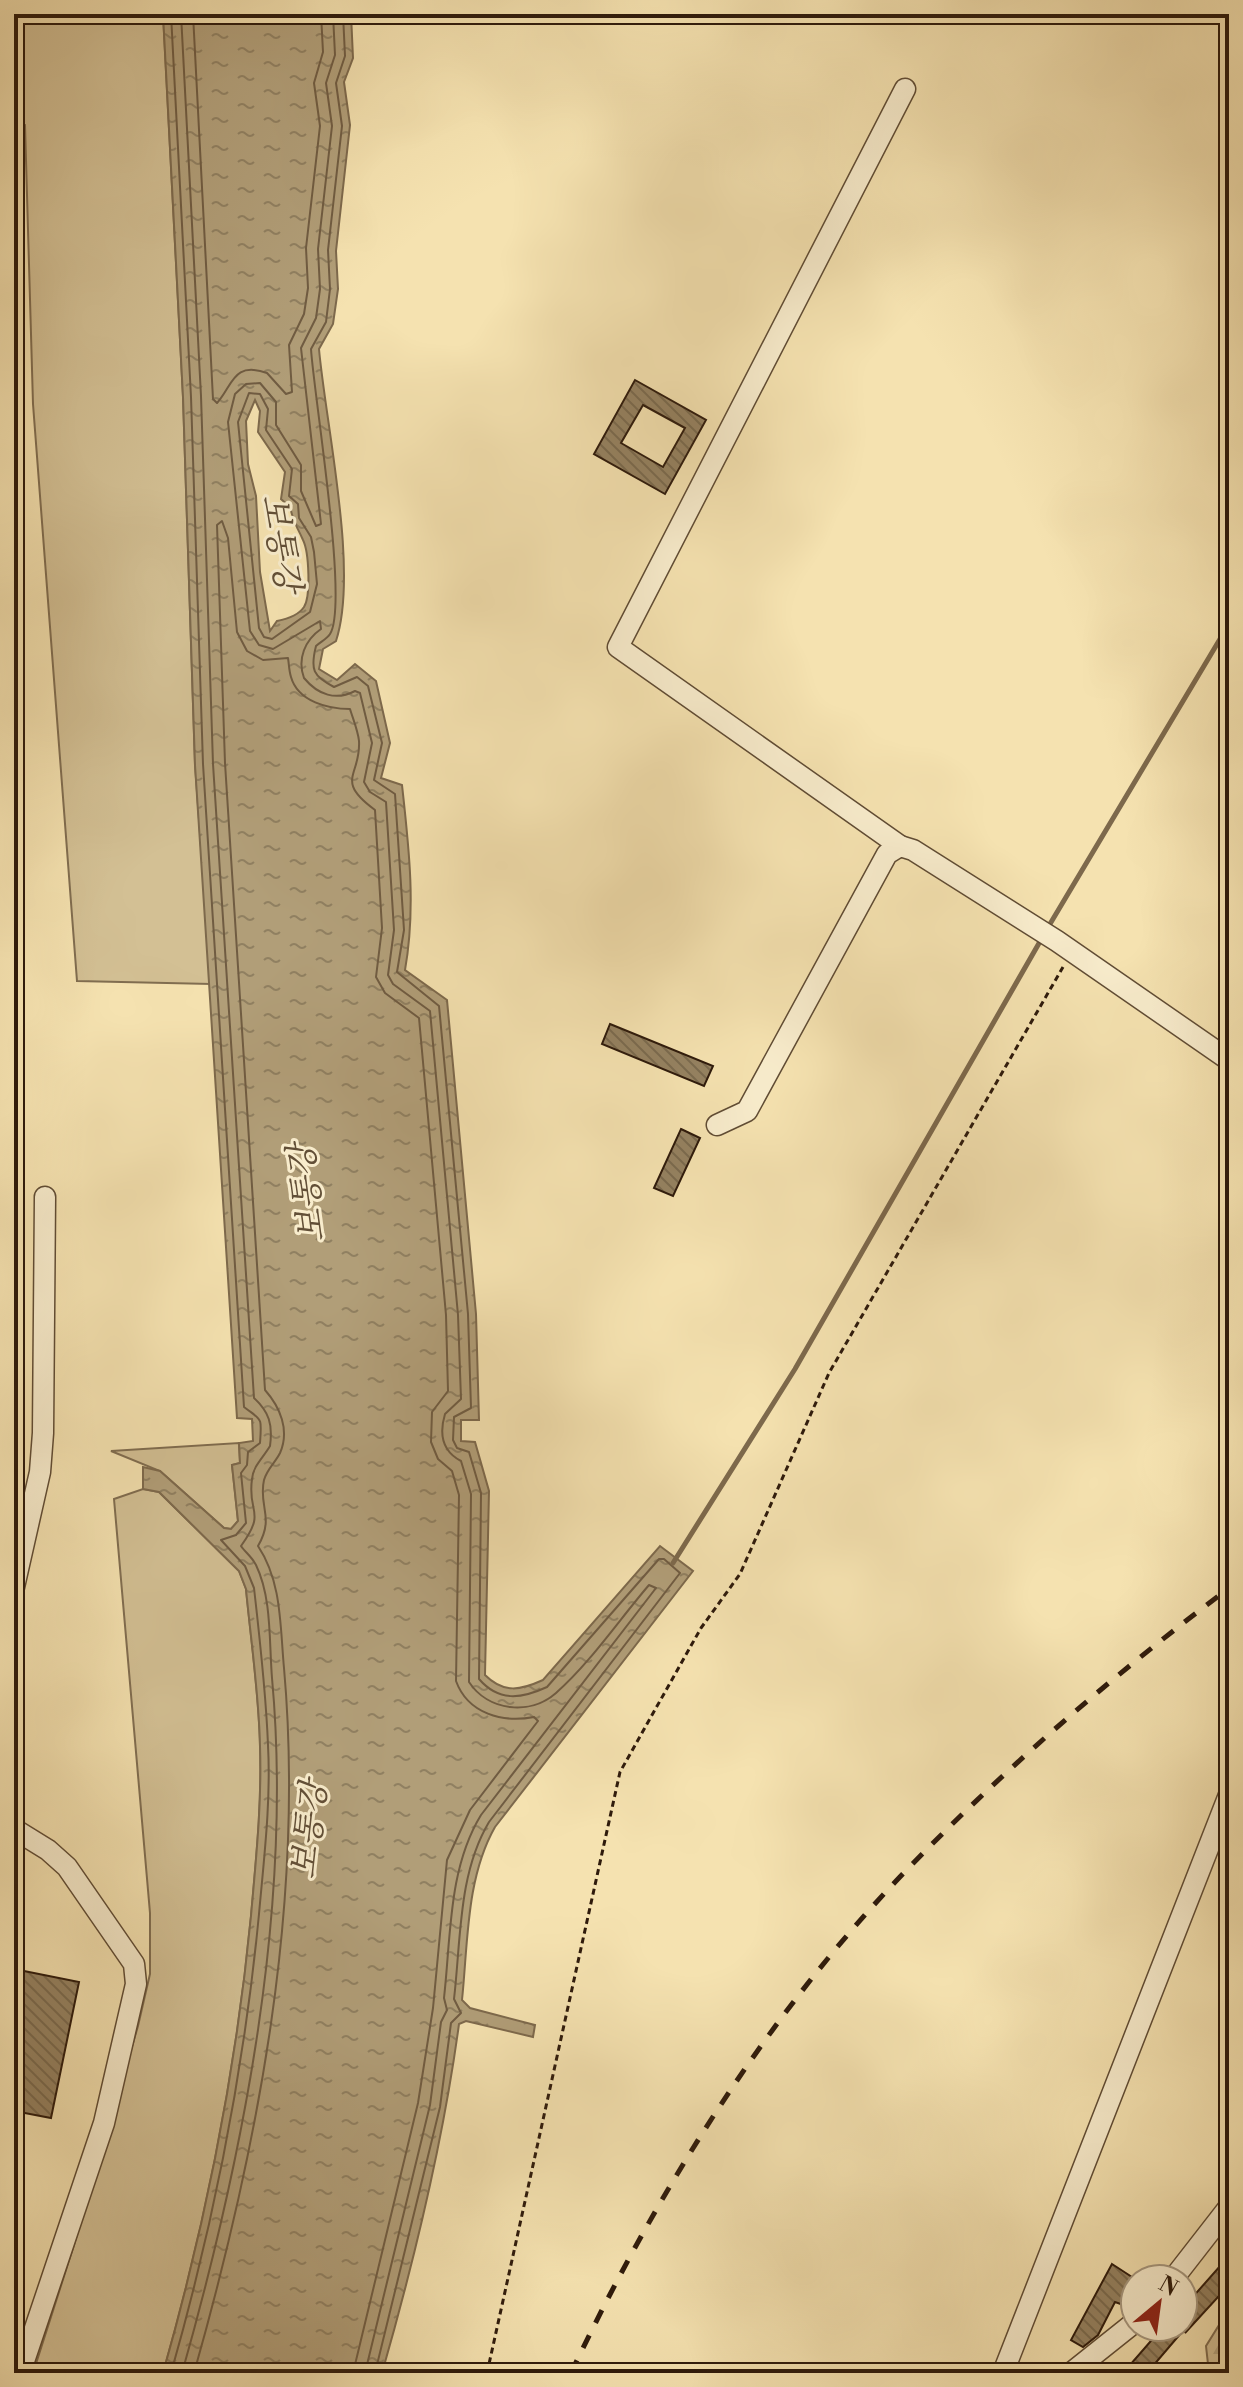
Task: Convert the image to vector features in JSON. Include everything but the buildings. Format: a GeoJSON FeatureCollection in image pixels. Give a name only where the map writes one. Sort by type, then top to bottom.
{"type":"FeatureCollection","features":[{"type":"Feature","properties":{"kind":"street"},"geometry":{"type":"LineString","coordinates":[[905,89],[618,647],[900,846],[913,850],[1064,947],[1229,1060]]}},
{"type":"Feature","properties":{"kind":"street"},"geometry":{"type":"LineString","coordinates":[[717,1125],[747,1111],[887,854],[900,846]]}},
{"type":"Feature","properties":{"kind":"street"},"geometry":{"type":"LineString","coordinates":[[14,1587],[40,1472],[45,1197]]}},
{"type":"Feature","properties":{"kind":"street"},"geometry":{"type":"LineString","coordinates":[[1003,2373],[1229,1795]]}},
{"type":"Feature","properties":{"kind":"street"},"geometry":{"type":"LineString","coordinates":[[14,1829],[48,1850],[67,1867],[134,1964],[136,1984],[104,2123],[20,2373]]}},
{"type":"Feature","properties":{"kind":"street"},"geometry":{"type":"LineString","coordinates":[[1185,2263],[1229,2207]]}},
{"type":"Feature","properties":{"kind":"street"},"geometry":{"type":"LineString","coordinates":[[1071,2373],[1119,2336]]}},
{"type":"Feature","properties":{"kind":"path"},"geometry":{"type":"LineString","coordinates":[[487,2373],[620,1772],[701,1628],[740,1574],[829,1373],[1064,947]]}},
{"type":"Feature","properties":{"kind":"green space"},"geometry":{"type":"Polygon","coordinates":[[[14,14],[163,14],[183,397],[195,765],[211,984],[77,981],[33,404],[25,125],[14,122],[14,14]]]}},
{"type":"Feature","properties":{"kind":"green space"},"geometry":{"type":"Polygon","coordinates":[[[239,1443],[240,1463],[232,1465],[238,1521],[231,1529],[224,1528],[160,1471],[111,1451],[239,1443]]]}},
{"type":"Feature","properties":{"kind":"green space"},"geometry":{"type":"Polygon","coordinates":[[[143,1489],[159,1492],[239,1571],[246,1589],[258,1707],[260,1767],[257,1852],[245,1974],[218,2146],[193,2260],[163,2373],[33,2373],[74,2245],[138,2026],[150,1974],[150,1913],[114,1499],[143,1489]]]}},
{"type":"Feature","properties":{"kind":"green space"},"geometry":{"type":"Polygon","coordinates":[[[1229,2309],[1229,2373],[1209,2373],[1206,2346],[1229,2309]]]}},
{"type":"Feature","properties":{"kind":"water","name":"보통강"},"geometry":{"type":"Polygon","coordinates":[[[163,14],[351,14],[353,58],[344,82],[350,125],[336,251],[338,289],[333,324],[319,349],[339,498],[344,577],[336,641],[323,649],[319,669],[337,680],[355,664],[376,681],[390,743],[381,778],[402,785],[407,832],[411,901],[405,970],[447,1000],[476,1314],[479,1420],[461,1420],[461,1441],[475,1442],[489,1491],[485,1675],[506,1688],[527,1686],[543,1680],[660,1546],[693,1571],[495,1827],[486,1847],[473,1889],[462,2000],[470,2008],[535,2025],[533,2037],[466,2021],[459,2024],[427,2200],[382,2373],[163,2373],[193,2260],[228,2089],[251,1916],[260,1767],[258,1707],[246,1589],[239,1571],[159,1492],[143,1489],[143,1467],[160,1471],[224,1528],[231,1529],[238,1521],[232,1465],[240,1463],[239,1443],[253,1441],[252,1419],[237,1418],[195,765],[183,397],[163,14]],[[255,400],[246,421],[248,464],[256,496],[260,572],[270,631],[277,621],[295,615],[304,607],[308,594],[308,574],[303,540],[290,507],[281,499],[285,472],[258,432],[260,411],[255,400]]]}},
{"type":"Feature","properties":{"kind":"waterway"},"geometry":{"type":"LineString","coordinates":[[1047,929],[1229,624]]}},
{"type":"Feature","properties":{"kind":"waterway"},"geometry":{"type":"LineString","coordinates":[[673,1563],[795,1369],[1042,938]]}},
{"type":"Feature","properties":{"kind":"railway"},"geometry":{"type":"LineString","coordinates":[[571,2373],[603,2307],[675,2177],[757,2052],[848,1934],[936,1840],[1016,1764],[1099,1691],[1229,1588]]}}]}
